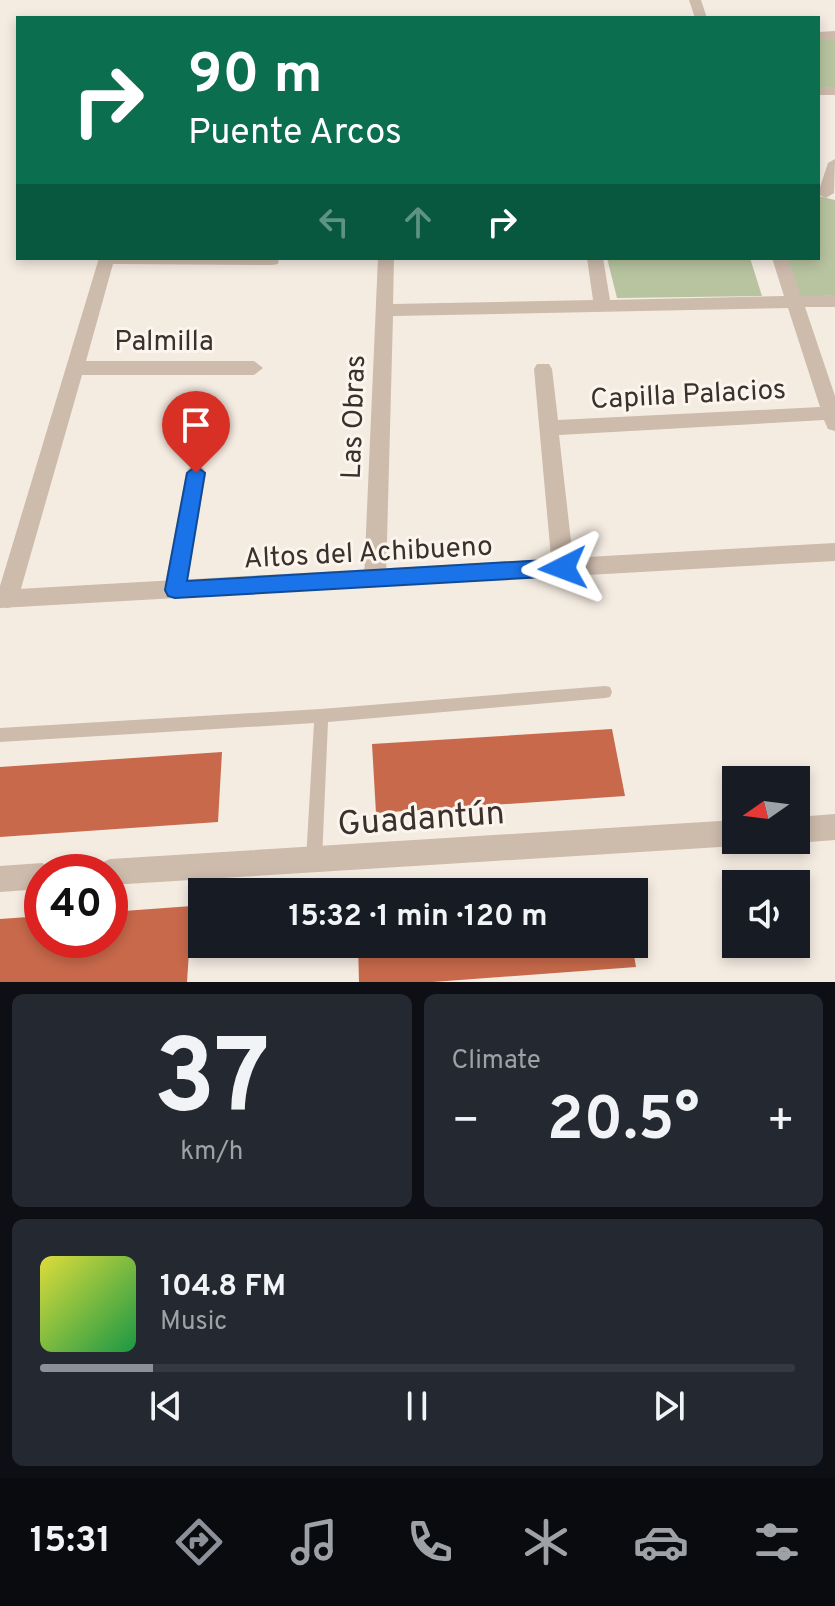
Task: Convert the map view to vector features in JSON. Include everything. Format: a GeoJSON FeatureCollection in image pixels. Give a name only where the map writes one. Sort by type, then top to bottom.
{"type":"FeatureCollection","features":[{"type":"Feature","properties":{"kind":"street"},"geometry":{"type":"LineString","coordinates":[[826,193],[835,163]]}},
{"type":"Feature","properties":{"kind":"street"},"geometry":{"type":"LineString","coordinates":[[4,599],[107,260]]}},
{"type":"Feature","properties":{"kind":"street","name":"Las Obras"},"geometry":{"type":"LineString","coordinates":[[375,578],[386,260]]}},
{"type":"Feature","properties":{"kind":"street"},"geometry":{"type":"LineString","coordinates":[[595,260],[603,306]]}},
{"type":"Feature","properties":{"kind":"street"},"geometry":{"type":"LineString","coordinates":[[781,260],[833,418]]}},
{"type":"Feature","properties":{"kind":"street"},"geometry":{"type":"LineString","coordinates":[[384,310],[835,301]]}},
{"type":"Feature","properties":{"kind":"street","name":"Palmilla"},"geometry":{"type":"LineString","coordinates":[[75,368],[254,368]]}},
{"type":"Feature","properties":{"kind":"street"},"geometry":{"type":"LineString","coordinates":[[543,369],[563,568]]}},
{"type":"Feature","properties":{"kind":"street","name":"Capilla Palacios"},"geometry":{"type":"LineString","coordinates":[[548,428],[833,418]]}},
{"type":"Feature","properties":{"kind":"street"},"geometry":{"type":"LineString","coordinates":[[175,590],[196,473]]}},
{"type":"Feature","properties":{"kind":"street","name":"Altos del Achibueno"},"geometry":{"type":"LineString","coordinates":[[4,599],[835,552]]}},
{"type":"Feature","properties":{"kind":"street"},"geometry":{"type":"LineString","coordinates":[[810,829],[835,827]]}},
{"type":"Feature","properties":{"kind":"street","name":"Guadantún"},"geometry":{"type":"LineString","coordinates":[[128,871],[722,834]]}},
{"type":"Feature","properties":{"kind":"street"},"geometry":{"type":"LineString","coordinates":[[0,879],[24,877]]}},
{"type":"Feature","properties":{"kind":"lane"},"geometry":{"type":"LineString","coordinates":[[0,735],[321,716],[605,692]]}},
{"type":"Feature","properties":{"kind":"lane"},"geometry":{"type":"LineString","coordinates":[[314,860],[321,716]]}},
{"type":"Feature","properties":{"kind":"green space"},"geometry":{"type":"Polygon","coordinates":[[[820,37],[835,37],[835,90],[820,90],[820,37]]]}},
{"type":"Feature","properties":{"kind":"green space"},"geometry":{"type":"Polygon","coordinates":[[[820,196],[835,200],[835,295],[800,298],[787,260],[820,260],[820,196]]]}},
{"type":"Feature","properties":{"kind":"green space"},"geometry":{"type":"Polygon","coordinates":[[[608,260],[751,260],[762,296],[617,298],[608,260]]]}},
{"type":"Feature","properties":{"kind":"building"},"geometry":{"type":"Polygon","coordinates":[[[612,729],[625,796],[376,813],[372,744],[612,729]]]}},
{"type":"Feature","properties":{"kind":"building"},"geometry":{"type":"Polygon","coordinates":[[[222,752],[218,822],[0,837],[0,767],[222,752]]]}},
{"type":"Feature","properties":{"kind":"building"},"geometry":{"type":"Polygon","coordinates":[[[188,906],[187,982],[0,982],[0,919],[24,917],[24,958],[128,958],[128,911],[188,906]]]}},
{"type":"Feature","properties":{"kind":"building"},"geometry":{"type":"Polygon","coordinates":[[[358,958],[634,958],[636,967],[433,982],[359,982],[358,958]]]}},
{"type":"Feature","properties":{"kind":"route"},"geometry":{"type":"LineString","coordinates":[[196,473],[175,590],[563,568]]}}]}
